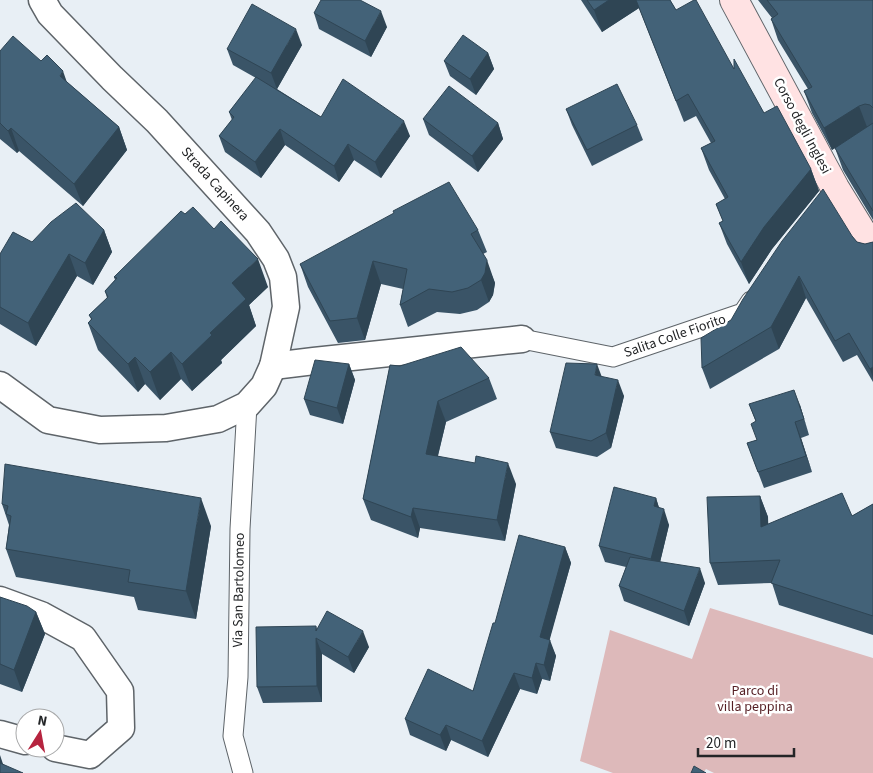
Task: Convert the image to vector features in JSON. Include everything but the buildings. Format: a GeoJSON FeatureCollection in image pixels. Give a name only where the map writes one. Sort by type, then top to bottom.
{"type":"FeatureCollection","features":[{"type":"Feature","properties":{"kind":"main road","name":"Corso degli Inglesi"},"geometry":{"type":"LineString","coordinates":[[734,0],[831,179],[873,250]]}},
{"type":"Feature","properties":{"kind":"street","name":"Strada Capinera"},"geometry":{"type":"LineString","coordinates":[[42,0],[50,14],[112,78],[158,121],[197,164],[258,232],[276,259],[282,277],[286,307],[273,366],[264,386],[247,405]]}},
{"type":"Feature","properties":{"kind":"street","name":"Salita Colle Fiorito"},"geometry":{"type":"LineString","coordinates":[[273,366],[522,339],[613,357],[743,313],[760,288]]}},
{"type":"Feature","properties":{"kind":"street"},"geometry":{"type":"LineString","coordinates":[[0,385],[48,420],[100,430],[166,428],[218,419],[247,405]]}},
{"type":"Feature","properties":{"kind":"street","name":"Via San Bartolomeo"},"geometry":{"type":"LineString","coordinates":[[243,773],[233,736],[238,677],[240,529],[247,405]]}},
{"type":"Feature","properties":{"kind":"street"},"geometry":{"type":"LineString","coordinates":[[0,600],[41,615],[83,638],[120,691],[121,728],[90,754],[65,750]]}},
{"type":"Feature","properties":{"kind":"street"},"geometry":{"type":"LineString","coordinates":[[0,734],[15,738]]}},
{"type":"Feature","properties":{"kind":"green space","name":"Parco di villa peppina"},"geometry":{"type":"Polygon","coordinates":[[[710,608],[873,658],[873,773],[714,773],[706,769],[703,773],[613,773],[580,761],[610,630],[692,659],[710,608]]]}}]}
